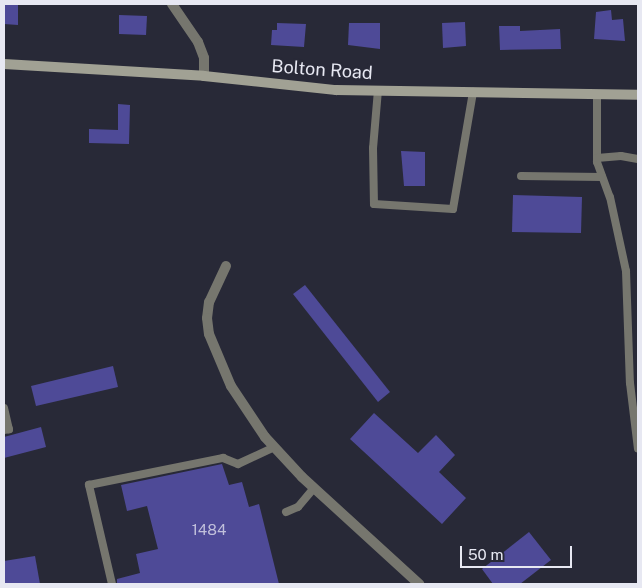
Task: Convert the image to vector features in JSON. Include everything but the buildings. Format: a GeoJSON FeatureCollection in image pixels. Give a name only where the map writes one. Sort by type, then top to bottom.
{"type":"FeatureCollection","features":[{"type":"Feature","properties":{"kind":"main road","name":"Bolton Road"},"geometry":{"type":"LineString","coordinates":[[4,64],[204,76],[336,90],[638,95]]}},
{"type":"Feature","properties":{"kind":"street"},"geometry":{"type":"LineString","coordinates":[[172,4],[198,42],[204,58],[204,76]]}},
{"type":"Feature","properties":{"kind":"street"},"geometry":{"type":"LineString","coordinates":[[226,266],[209,302],[209,334],[231,386],[274,447],[314,488],[419,584]]}},
{"type":"Feature","properties":{"kind":"lane"},"geometry":{"type":"LineString","coordinates":[[378,90],[373,148],[374,204],[453,209],[472,92]]}},
{"type":"Feature","properties":{"kind":"lane"},"geometry":{"type":"LineString","coordinates":[[597,95],[597,158],[626,271],[630,383],[638,449]]}},
{"type":"Feature","properties":{"kind":"lane"},"geometry":{"type":"LineString","coordinates":[[597,158],[621,156],[638,159]]}},
{"type":"Feature","properties":{"kind":"lane"},"geometry":{"type":"LineString","coordinates":[[520,176],[602,177]]}},
{"type":"Feature","properties":{"kind":"lane"},"geometry":{"type":"LineString","coordinates":[[4,408],[9,429],[4,430]]}},
{"type":"Feature","properties":{"kind":"lane"},"geometry":{"type":"LineString","coordinates":[[112,584],[89,485],[223,458],[238,464],[274,447]]}},
{"type":"Feature","properties":{"kind":"lane"},"geometry":{"type":"LineString","coordinates":[[286,512],[298,507],[314,488]]}}]}
